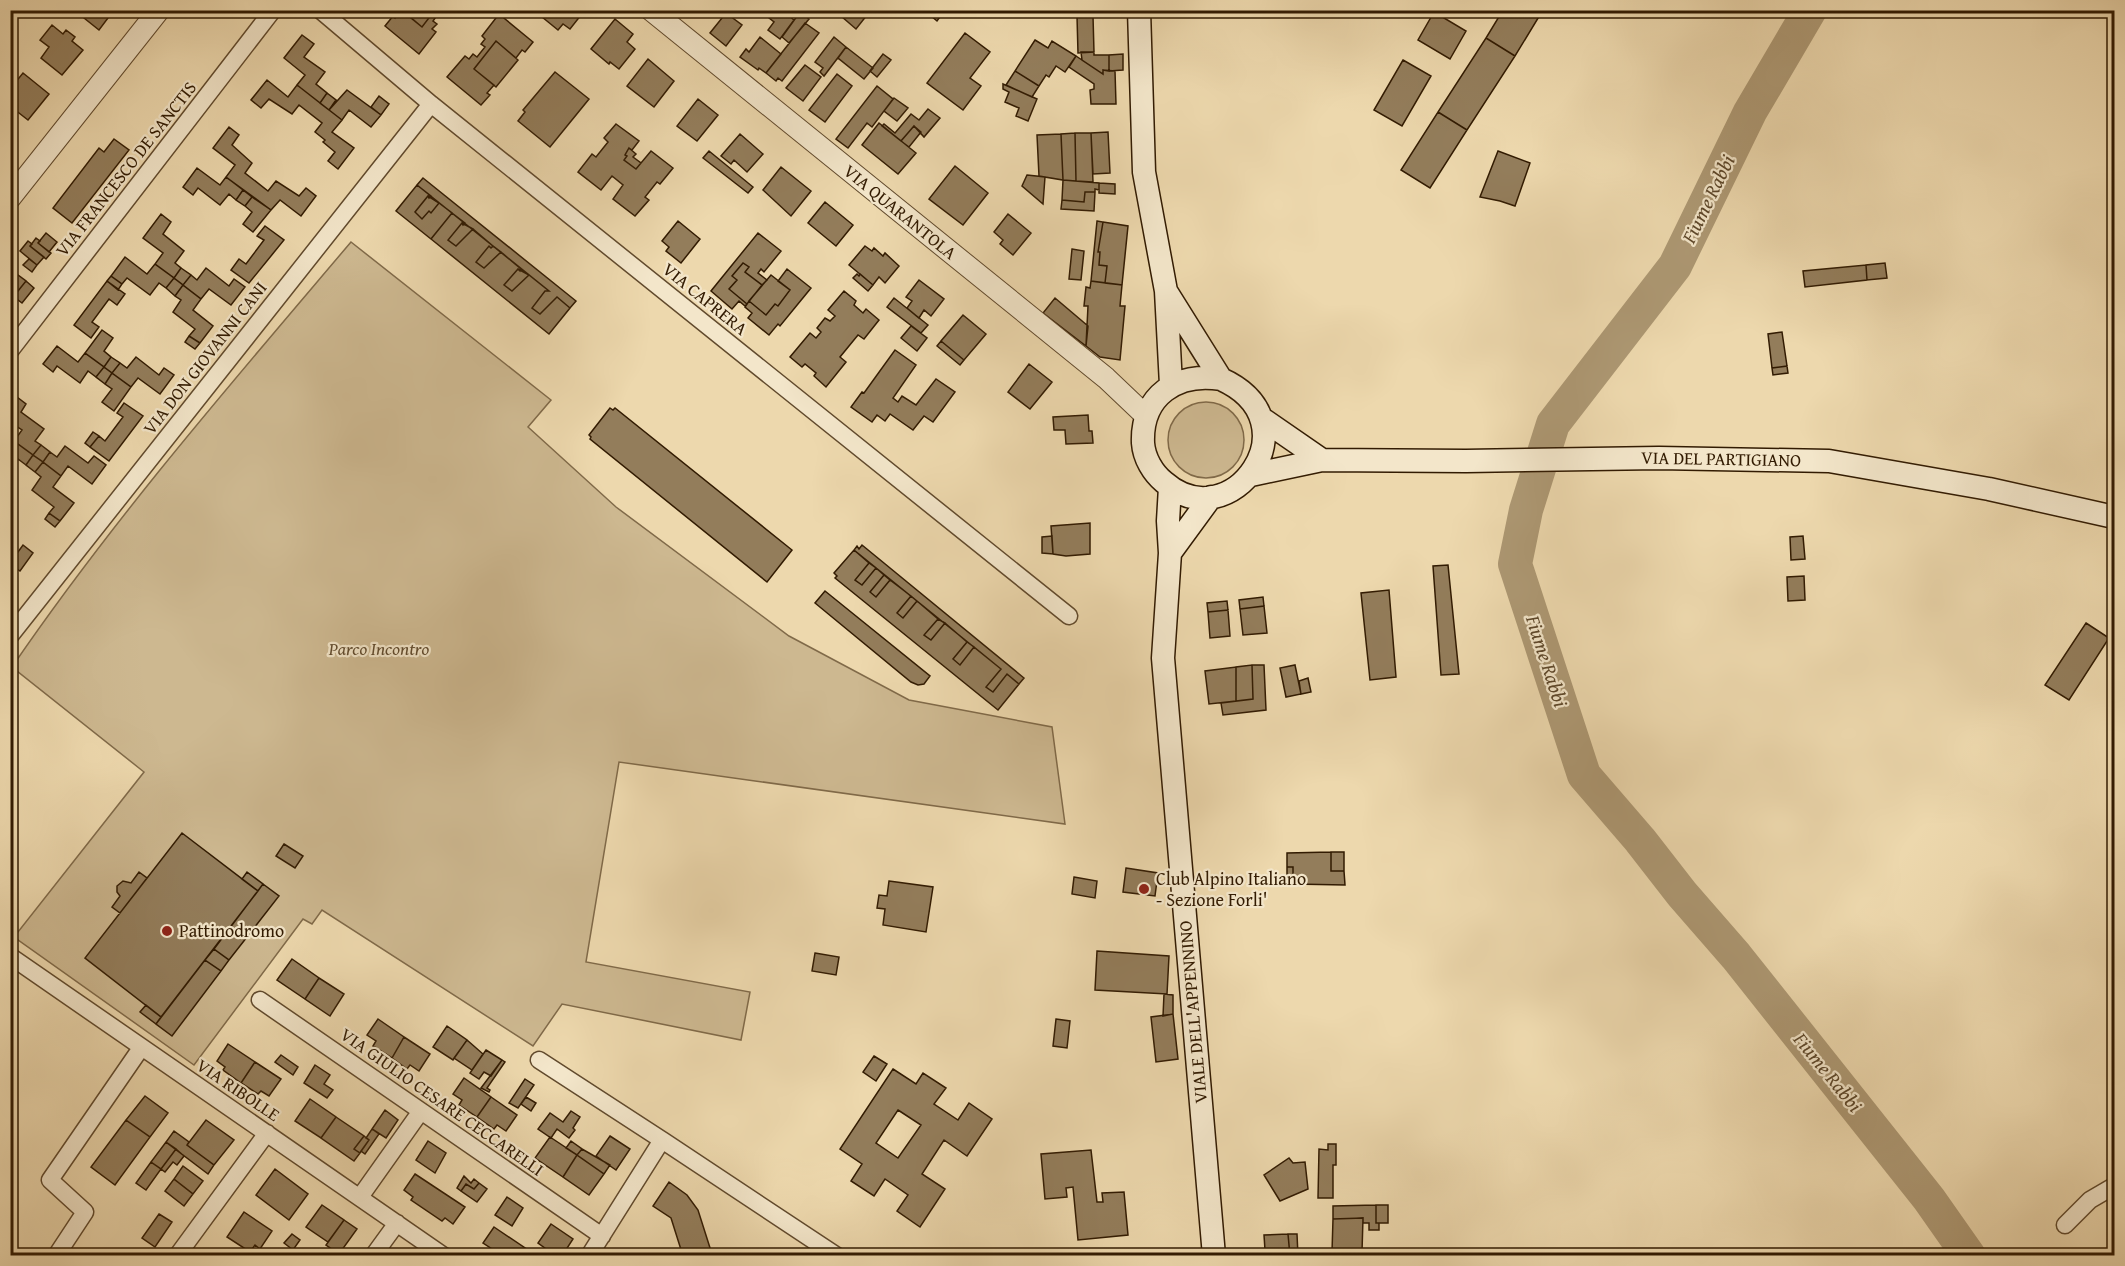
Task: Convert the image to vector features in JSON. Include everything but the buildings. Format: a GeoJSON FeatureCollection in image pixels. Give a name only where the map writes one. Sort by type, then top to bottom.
{"type":"FeatureCollection","features":[{"type":"Feature","properties":{"kind":"main road"},"geometry":{"type":"LineString","coordinates":[[1139,10],[1144,172],[1166,291],[1171,386]]}},
{"type":"Feature","properties":{"kind":"main road"},"geometry":{"type":"LineString","coordinates":[[1166,291],[1221,379]]}},
{"type":"Feature","properties":{"kind":"main road"},"geometry":{"type":"LineString","coordinates":[[1204,376],[1221,379],[1235,385],[1256,405],[1262,418],[1264,438],[1261,458],[1251,475],[1226,494],[1197,497],[1183,494],[1170,488],[1158,477],[1149,463],[1144,448],[1143,432],[1146,416],[1152,404],[1171,386],[1187,378],[1204,376]]}},
{"type":"Feature","properties":{"kind":"main road"},"geometry":{"type":"LineString","coordinates":[[1262,418],[1322,460]]}},
{"type":"Feature","properties":{"kind":"main road","name":"VIA DEL PARTIGIANO"},"geometry":{"type":"LineString","coordinates":[[1251,475],[1322,460],[1466,461],[1659,458],[1829,460],[1989,489],[2115,517]]}},
{"type":"Feature","properties":{"kind":"main road","name":"VIALE DELL'APPENNINO"},"geometry":{"type":"LineString","coordinates":[[1170,488],[1168,521],[1170,554],[1163,658],[1214,1256]]}},
{"type":"Feature","properties":{"kind":"main road"},"geometry":{"type":"LineString","coordinates":[[1170,554],[1211,497]]}},
{"type":"Feature","properties":{"kind":"street"},"geometry":{"type":"LineString","coordinates":[[10,198],[159,10]]}},
{"type":"Feature","properties":{"kind":"street","name":"VIA FRANCESCO DE SANCTIS"},"geometry":{"type":"LineString","coordinates":[[10,351],[273,10]]}},
{"type":"Feature","properties":{"kind":"street","name":"VIA CAPRERA"},"geometry":{"type":"LineString","coordinates":[[320,10],[430,104],[1069,616]]}},
{"type":"Feature","properties":{"kind":"street","name":"VIA QUARANTOLA"},"geometry":{"type":"LineString","coordinates":[[651,10],[1106,378],[1146,416]]}},
{"type":"Feature","properties":{"kind":"street","name":"VIA DON GIOVANNI CANI"},"geometry":{"type":"LineString","coordinates":[[14,626],[430,104]]}},
{"type":"Feature","properties":{"kind":"street","name":"VIA RIBOLLE"},"geometry":{"type":"LineString","coordinates":[[10,956],[444,1256]]}},
{"type":"Feature","properties":{"kind":"street","name":"VIA GIULIO CESARE CECCARELLI"},"geometry":{"type":"LineString","coordinates":[[260,1000],[602,1236]]}},
{"type":"Feature","properties":{"kind":"street"},"geometry":{"type":"LineString","coordinates":[[56,1256],[86,1212],[50,1180],[141,1048]]}},
{"type":"Feature","properties":{"kind":"street"},"geometry":{"type":"LineString","coordinates":[[539,1060],[837,1256]]}},
{"type":"Feature","properties":{"kind":"street"},"geometry":{"type":"LineString","coordinates":[[360,1197],[421,1111]]}},
{"type":"Feature","properties":{"kind":"street"},"geometry":{"type":"LineString","coordinates":[[177,1256],[267,1134]]}},
{"type":"Feature","properties":{"kind":"street"},"geometry":{"type":"LineString","coordinates":[[589,1256],[662,1140]]}},
{"type":"Feature","properties":{"kind":"street"},"geometry":{"type":"LineString","coordinates":[[2065,1225],[2090,1200],[2115,1186]]}},
{"type":"Feature","properties":{"kind":"street"},"geometry":{"type":"LineString","coordinates":[[373,1256],[397,1223]]}},
{"type":"Feature","properties":{"kind":"green space","name":"Parco Incontro"},"geometry":{"type":"Polygon","coordinates":[[[351,242],[551,400],[528,427],[616,507],[789,636],[909,700],[1052,727],[1065,824],[619,762],[586,962],[750,992],[741,1040],[562,1004],[533,1046],[322,910],[312,924],[303,919],[194,1065],[14,937],[144,772],[12,667],[133,503],[351,242]]]}},
{"type":"Feature","properties":{"kind":"green space"},"geometry":{"type":"Polygon","coordinates":[[[1214,402],[1227,408],[1238,419],[1244,432],[1242,455],[1227,472],[1214,478],[1198,478],[1185,472],[1170,455],[1168,432],[1174,419],[1191,404],[1214,402]]]}},
{"type":"Feature","properties":{"kind":"waterway","name":"Fiume Rabbi"},"geometry":{"type":"LineString","coordinates":[[1810,10],[1750,112],[1675,266],[1553,424],[1526,510],[1515,564],[1584,775],[1736,956],[1929,1199],[1969,1256]]}},
{"type":"Feature","properties":{"kind":"place","name":"Club Alpino Italiano - Sezione Forli'"},"geometry":{"type":"Point","coordinates":[1144,889]}},
{"type":"Feature","properties":{"kind":"place","name":"Pattinodromo"},"geometry":{"type":"Point","coordinates":[167,931]}}]}
